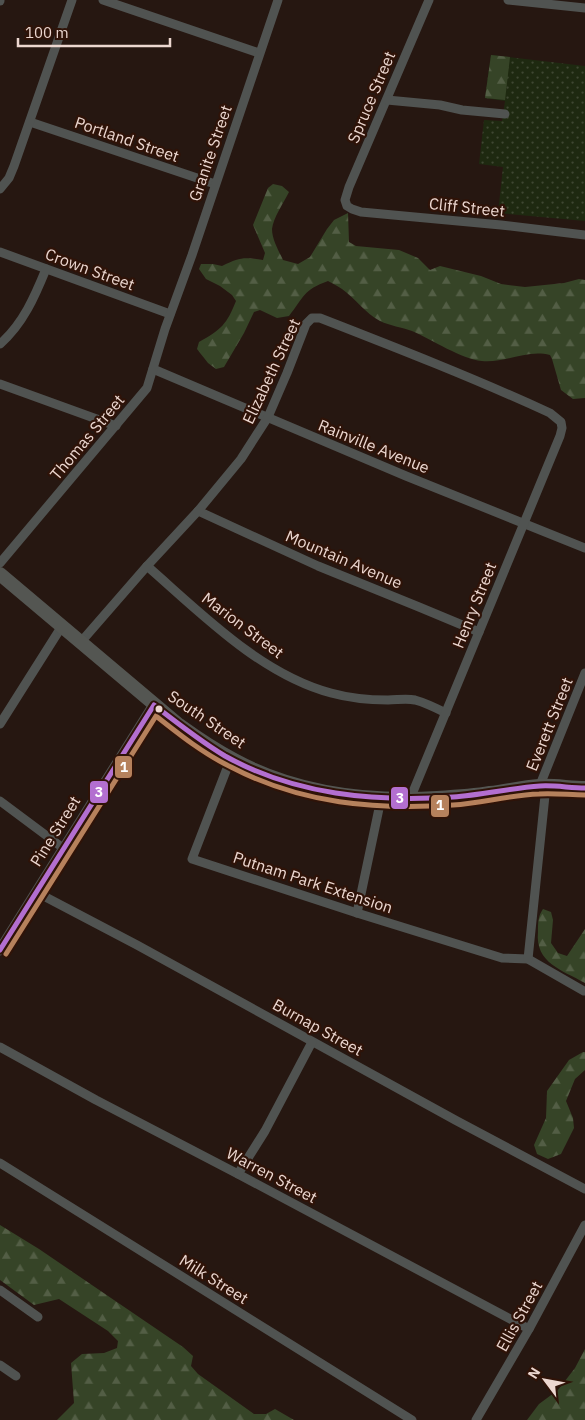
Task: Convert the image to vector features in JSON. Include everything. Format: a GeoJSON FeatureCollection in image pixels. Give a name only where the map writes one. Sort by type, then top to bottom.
{"type":"FeatureCollection","features":[{"type":"Feature","properties":{"kind":"main road","name":"South Street"},"geometry":{"type":"LineString","coordinates":[[0,574],[154,705],[201,741],[261,773],[313,790],[351,797],[381,799],[438,798],[543,786],[585,788]]}},
{"type":"Feature","properties":{"kind":"street"},"geometry":{"type":"LineString","coordinates":[[0,189],[12,173],[72,0]]}},
{"type":"Feature","properties":{"kind":"street"},"geometry":{"type":"LineString","coordinates":[[103,0],[259,54]]}},
{"type":"Feature","properties":{"kind":"street","name":"Granite Street"},"geometry":{"type":"LineString","coordinates":[[170,314],[192,255],[278,0]]}},
{"type":"Feature","properties":{"kind":"street","name":"Spruce Street"},"geometry":{"type":"LineString","coordinates":[[347,206],[345,200],[349,187],[429,0]]}},
{"type":"Feature","properties":{"kind":"street"},"geometry":{"type":"LineString","coordinates":[[508,0],[585,8]]}},
{"type":"Feature","properties":{"kind":"street"},"geometry":{"type":"LineString","coordinates":[[387,100],[505,114]]}},
{"type":"Feature","properties":{"kind":"street","name":"Portland Street"},"geometry":{"type":"LineString","coordinates":[[30,122],[215,184]]}},
{"type":"Feature","properties":{"kind":"street","name":"Cliff Street"},"geometry":{"type":"LineString","coordinates":[[347,206],[352,210],[361,212],[585,235]]}},
{"type":"Feature","properties":{"kind":"street","name":"Crown Street"},"geometry":{"type":"LineString","coordinates":[[0,252],[170,314]]}},
{"type":"Feature","properties":{"kind":"street"},"geometry":{"type":"LineString","coordinates":[[0,344],[13,332],[22,318],[46,269]]}},
{"type":"Feature","properties":{"kind":"street","name":"Thomas Street"},"geometry":{"type":"LineString","coordinates":[[0,563],[146,391],[170,314]]}},
{"type":"Feature","properties":{"kind":"street","name":"Elizabeth Street"},"geometry":{"type":"LineString","coordinates":[[80,643],[198,511],[241,459],[268,417],[309,321],[316,318],[338,325],[459,372],[550,413],[561,422]]}},
{"type":"Feature","properties":{"kind":"street","name":"Rainville Avenue"},"geometry":{"type":"LineString","coordinates":[[154,369],[328,444],[585,548]]}},
{"type":"Feature","properties":{"kind":"street"},"geometry":{"type":"LineString","coordinates":[[0,384],[116,426]]}},
{"type":"Feature","properties":{"kind":"street","name":"Henry Street"},"geometry":{"type":"LineString","coordinates":[[410,799],[560,436],[561,422]]}},
{"type":"Feature","properties":{"kind":"street","name":"Mountain Avenue"},"geometry":{"type":"LineString","coordinates":[[198,511],[318,566],[479,632]]}},
{"type":"Feature","properties":{"kind":"street","name":"Marion Street"},"geometry":{"type":"LineString","coordinates":[[147,566],[241,645],[273,668],[300,682],[335,694],[363,698],[413,700],[446,713]]}},
{"type":"Feature","properties":{"kind":"street"},"geometry":{"type":"LineString","coordinates":[[0,724],[62,626]]}},
{"type":"Feature","properties":{"kind":"street","name":"Everett Street"},"geometry":{"type":"LineString","coordinates":[[528,959],[543,786],[585,673]]}},
{"type":"Feature","properties":{"kind":"street","name":"Pine Street"},"geometry":{"type":"LineString","coordinates":[[0,950],[154,705]]}},
{"type":"Feature","properties":{"kind":"street","name":"Putnam Park Extension"},"geometry":{"type":"LineString","coordinates":[[231,758],[192,859],[502,958],[528,959]]}},
{"type":"Feature","properties":{"kind":"street"},"geometry":{"type":"LineString","coordinates":[[357,913],[381,799]]}},
{"type":"Feature","properties":{"kind":"street"},"geometry":{"type":"LineString","coordinates":[[0,801],[63,848]]}},
{"type":"Feature","properties":{"kind":"street","name":"Burnap Street"},"geometry":{"type":"LineString","coordinates":[[36,892],[137,945],[457,1122],[585,1189]]}},
{"type":"Feature","properties":{"kind":"street"},"geometry":{"type":"LineString","coordinates":[[528,959],[584,991]]}},
{"type":"Feature","properties":{"kind":"street"},"geometry":{"type":"LineString","coordinates":[[238,1174],[265,1131],[312,1042]]}},
{"type":"Feature","properties":{"kind":"street","name":"Warren Street"},"geometry":{"type":"LineString","coordinates":[[0,1046],[96,1100],[529,1329]]}},
{"type":"Feature","properties":{"kind":"street","name":"Milk Street"},"geometry":{"type":"LineString","coordinates":[[0,1163],[412,1420]]}},
{"type":"Feature","properties":{"kind":"street","name":"Ellis Street"},"geometry":{"type":"LineString","coordinates":[[476,1420],[529,1329],[585,1225]]}},
{"type":"Feature","properties":{"kind":"street"},"geometry":{"type":"LineString","coordinates":[[0,1290],[38,1316]]}},
{"type":"Feature","properties":{"kind":"street"},"geometry":{"type":"LineString","coordinates":[[0,1365],[16,1376]]}},
{"type":"Feature","properties":{"kind":"green space"},"geometry":{"type":"Polygon","coordinates":[[[491,55],[585,66],[585,221],[498,213],[503,167],[479,164],[484,120],[502,121],[505,101],[485,98],[491,55]]]}},
{"type":"Feature","properties":{"kind":"green space"},"geometry":{"type":"Polygon","coordinates":[[[491,55],[510,57],[505,100],[485,98],[491,55]]]}},
{"type":"Feature","properties":{"kind":"green space"},"geometry":{"type":"Polygon","coordinates":[[[273,184],[282,186],[289,192],[276,215],[272,229],[274,241],[283,260],[298,264],[310,257],[334,220],[348,213],[349,242],[356,246],[399,250],[418,258],[430,270],[440,266],[481,276],[501,284],[525,287],[564,283],[579,279],[585,280],[585,398],[573,399],[561,390],[550,355],[533,354],[491,361],[474,360],[465,357],[412,331],[380,321],[347,293],[328,281],[309,291],[289,316],[277,318],[260,310],[254,312],[224,367],[216,369],[208,363],[197,349],[199,342],[222,326],[230,315],[236,301],[232,295],[220,286],[206,279],[199,269],[201,264],[222,266],[242,258],[263,260],[265,253],[253,225],[268,188],[273,184]]]}},
{"type":"Feature","properties":{"kind":"green space"},"geometry":{"type":"Polygon","coordinates":[[[543,909],[551,912],[553,920],[551,943],[558,953],[567,956],[585,929],[585,983],[552,964],[541,951],[538,943],[538,926],[539,917],[543,909]]]}},
{"type":"Feature","properties":{"kind":"green space"},"geometry":{"type":"Polygon","coordinates":[[[585,1052],[585,1070],[575,1079],[566,1101],[573,1118],[574,1128],[561,1154],[548,1159],[537,1154],[534,1145],[546,1118],[547,1091],[569,1060],[585,1052]]]}},
{"type":"Feature","properties":{"kind":"green space"},"geometry":{"type":"Polygon","coordinates":[[[0,1225],[39,1249],[183,1347],[193,1356],[191,1366],[198,1374],[254,1414],[266,1414],[275,1409],[294,1420],[57,1420],[74,1403],[71,1363],[82,1354],[104,1353],[117,1348],[118,1341],[108,1331],[59,1299],[34,1305],[0,1280],[0,1225]]]}},
{"type":"Feature","properties":{"kind":"green space"},"geometry":{"type":"Polygon","coordinates":[[[585,1349],[585,1420],[527,1420],[539,1404],[558,1390],[575,1368],[585,1349]]]}},
{"type":"Feature","properties":{"kind":"transit line","name":"3"},"geometry":{"type":"LineString","coordinates":[[0,950],[154,705],[189,732],[225,756],[279,780],[336,793],[365,797],[423,798],[464,796],[540,786],[585,788]]}},
{"type":"Feature","properties":{"kind":"transit line","name":"1"},"geometry":{"type":"LineString","coordinates":[[6,954],[156,716],[202,750],[231,767],[285,789],[339,802],[367,805],[424,806],[464,804],[528,795],[585,795]]}}]}
